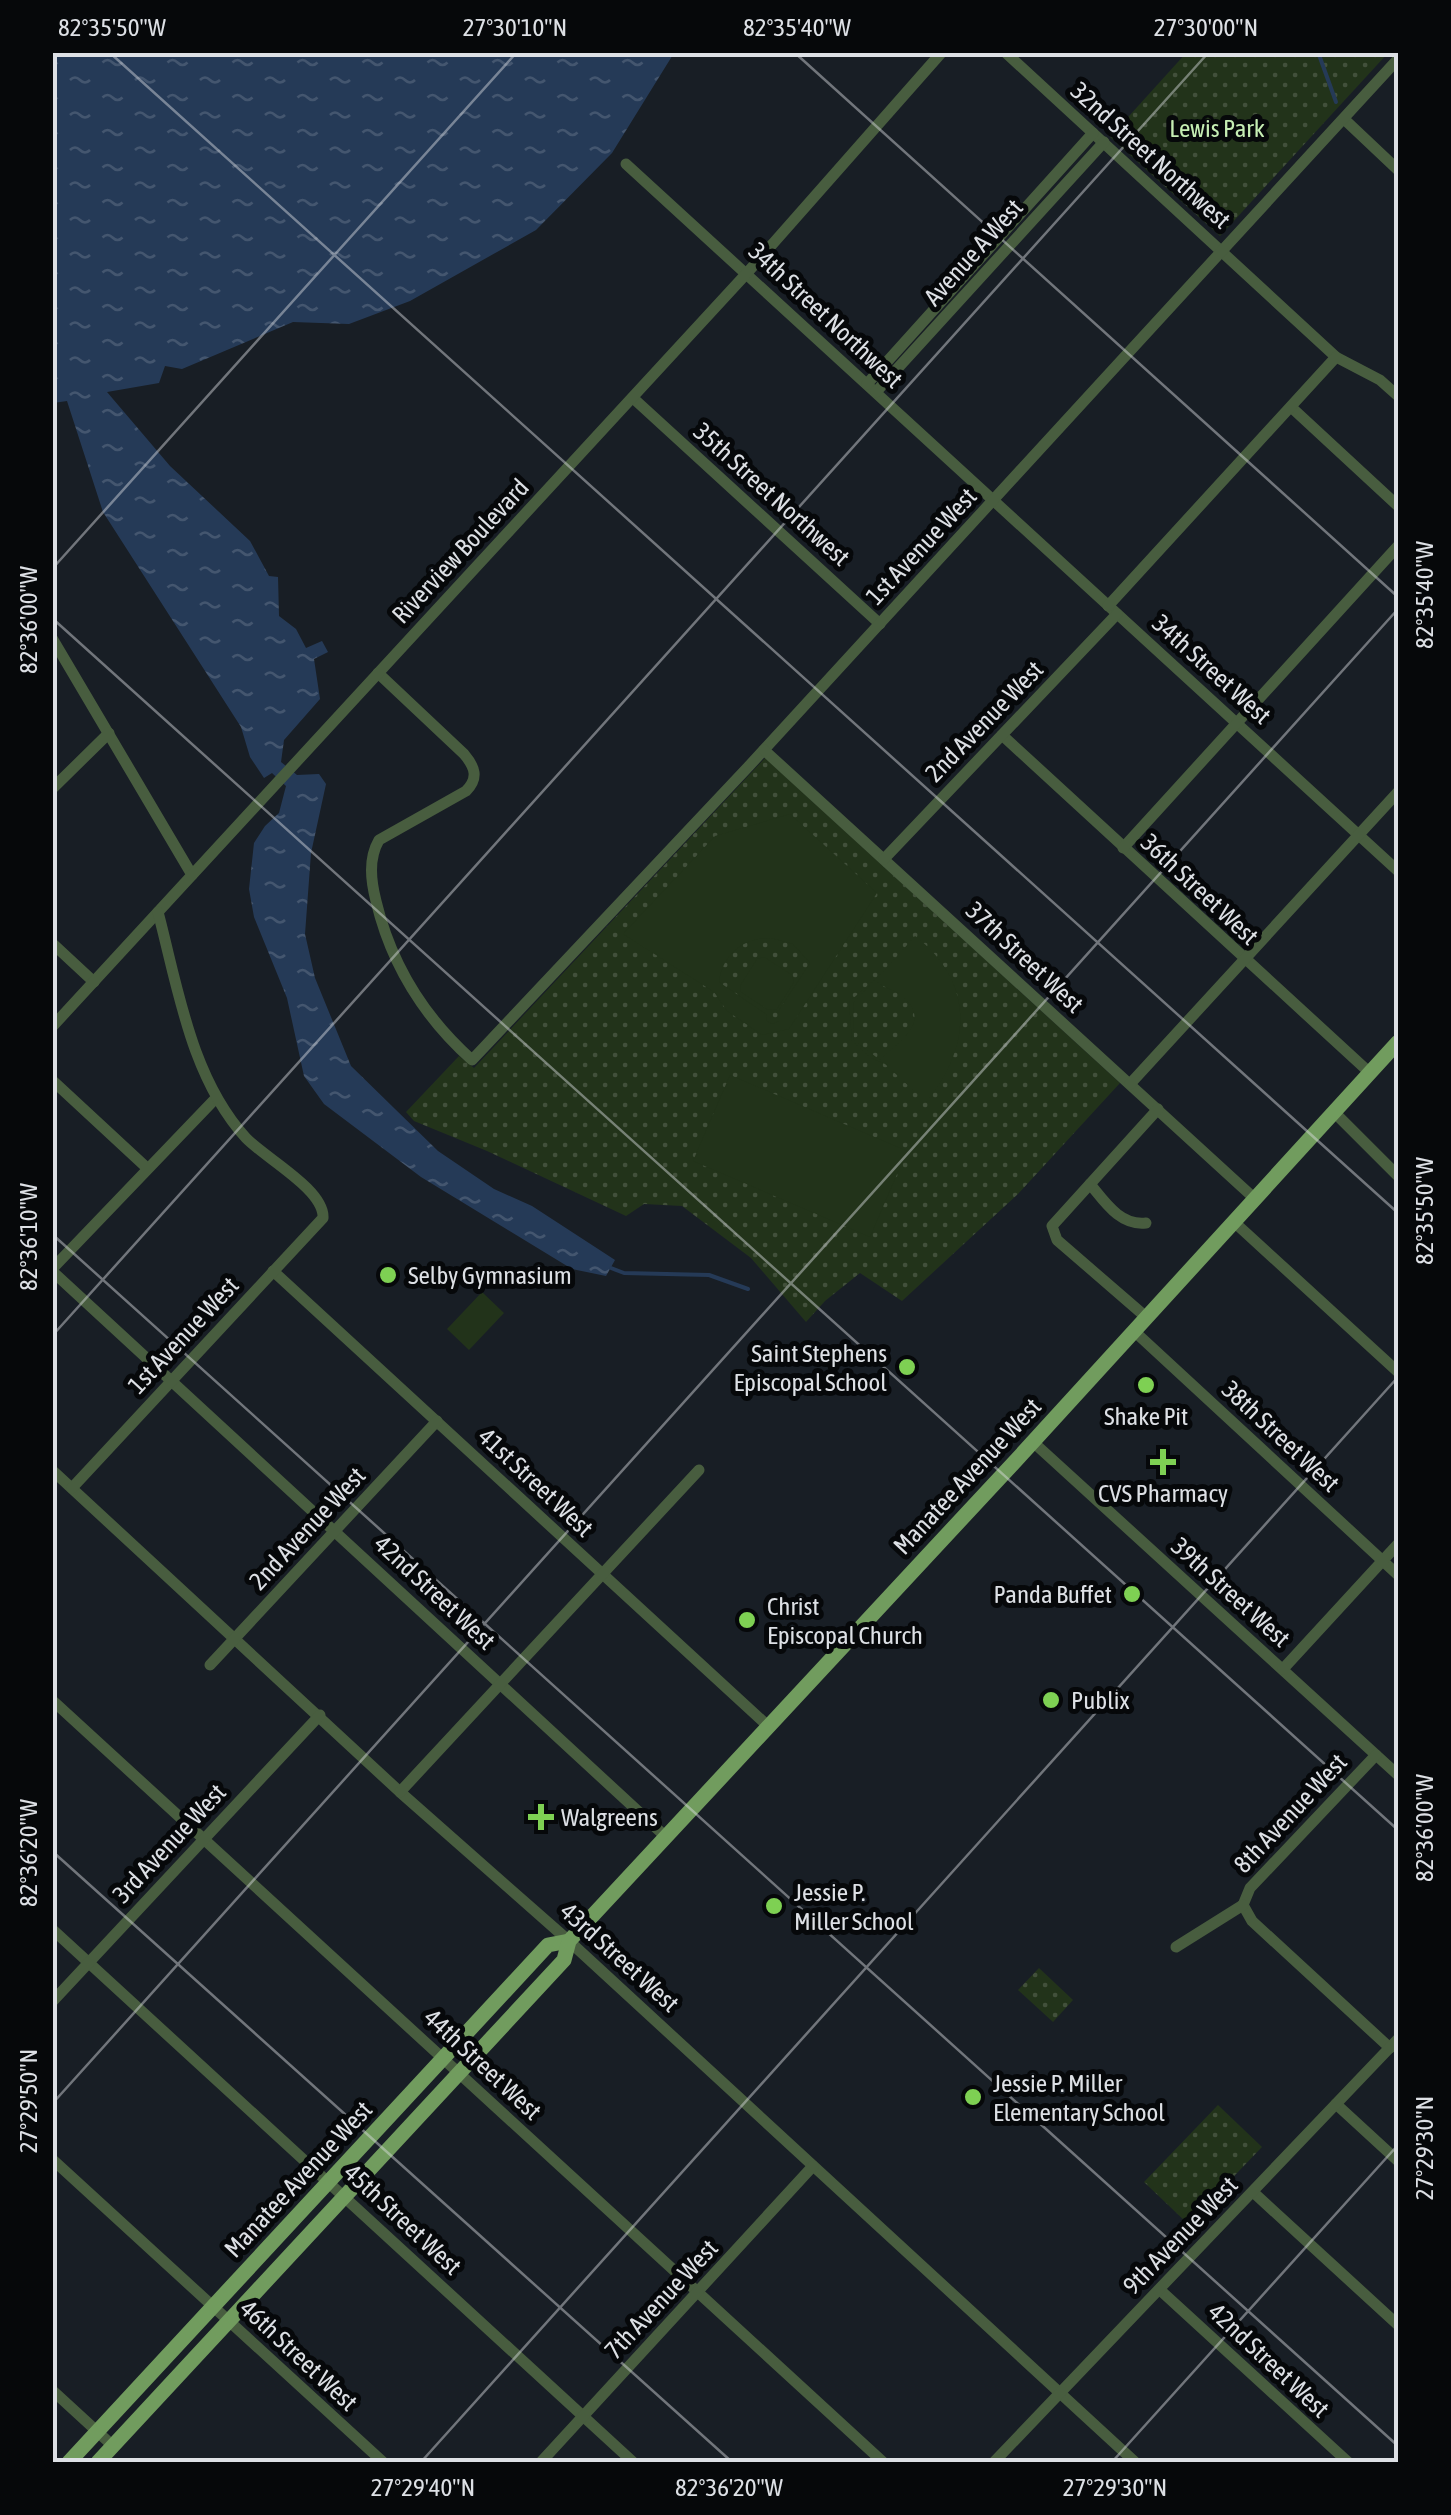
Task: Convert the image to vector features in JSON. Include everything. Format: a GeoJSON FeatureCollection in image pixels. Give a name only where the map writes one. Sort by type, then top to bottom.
{"type":"FeatureCollection","features":[{"type":"Feature","properties":{"kind":"main road","name":"Manatee Avenue West"},"geometry":{"type":"LineString","coordinates":[[98,2462],[564,1960],[569,1941],[1398,1042]]}},
{"type":"Feature","properties":{"kind":"main road","name":"Manatee Avenue West"},"geometry":{"type":"LineString","coordinates":[[69,2462],[548,1945],[569,1941]]}},
{"type":"Feature","properties":{"kind":"street","name":"Riverview Boulevard"},"geometry":{"type":"LineString","coordinates":[[52,1027],[633,398],[942,52]]}},
{"type":"Feature","properties":{"kind":"street","name":"32nd Street Northwest"},"geometry":{"type":"LineString","coordinates":[[1005,52],[1336,357],[1380,380],[1398,396]]}},
{"type":"Feature","properties":{"kind":"street","name":"1st Avenue West"},"geometry":{"type":"LineString","coordinates":[[378,673],[464,754],[474,769],[474,780],[466,791],[379,840],[373,850],[371,871],[384,931],[402,972],[431,1018],[472,1060],[764,750],[1398,60]]}},
{"type":"Feature","properties":{"kind":"street"},"geometry":{"type":"LineString","coordinates":[[1344,119],[1398,170]]}},
{"type":"Feature","properties":{"kind":"street","name":"Avenue A West"},"geometry":{"type":"LineString","coordinates":[[872,388],[1093,133]]}},
{"type":"Feature","properties":{"kind":"street","name":"Avenue A West"},"geometry":{"type":"LineString","coordinates":[[872,388],[1104,142]]}},
{"type":"Feature","properties":{"kind":"street","name":"34th Street Northwest"},"geometry":{"type":"LineString","coordinates":[[626,164],[994,500]]}},
{"type":"Feature","properties":{"kind":"street","name":"2nd Avenue West"},"geometry":{"type":"LineString","coordinates":[[884,859],[1002,736],[1336,357]]}},
{"type":"Feature","properties":{"kind":"street","name":"35th Street Northwest"},"geometry":{"type":"LineString","coordinates":[[633,398],[880,624]]}},
{"type":"Feature","properties":{"kind":"street"},"geometry":{"type":"LineString","coordinates":[[1291,407],[1398,506]]}},
{"type":"Feature","properties":{"kind":"street","name":"34th Street West"},"geometry":{"type":"LineString","coordinates":[[994,500],[1398,871]]}},
{"type":"Feature","properties":{"kind":"street"},"geometry":{"type":"LineString","coordinates":[[1124,848],[1398,546]]}},
{"type":"Feature","properties":{"kind":"street"},"geometry":{"type":"LineString","coordinates":[[52,638],[192,875]]}},
{"type":"Feature","properties":{"kind":"street"},"geometry":{"type":"LineString","coordinates":[[52,790],[108,733]]}},
{"type":"Feature","properties":{"kind":"street","name":"36th Street West"},"geometry":{"type":"LineString","coordinates":[[1002,736],[1370,1073]]}},
{"type":"Feature","properties":{"kind":"street","name":"37th Street West"},"geometry":{"type":"LineString","coordinates":[[764,750],[1254,1198]]}},
{"type":"Feature","properties":{"kind":"street"},"geometry":{"type":"LineString","coordinates":[[1130,1084],[1398,792]]}},
{"type":"Feature","properties":{"kind":"street"},"geometry":{"type":"LineString","coordinates":[[52,1270],[216,1098],[187,1022],[158,912]]}},
{"type":"Feature","properties":{"kind":"street"},"geometry":{"type":"LineString","coordinates":[[52,943],[94,982]]}},
{"type":"Feature","properties":{"kind":"street"},"geometry":{"type":"LineString","coordinates":[[52,1080],[148,1168]]}},
{"type":"Feature","properties":{"kind":"street","name":"1st Avenue West"},"geometry":{"type":"LineString","coordinates":[[72,1488],[318,1226],[324,1212],[312,1193],[246,1138],[216,1098]]}},
{"type":"Feature","properties":{"kind":"street"},"geometry":{"type":"LineString","coordinates":[[1146,1318],[1052,1234],[1052,1226],[1158,1110]]}},
{"type":"Feature","properties":{"kind":"street"},"geometry":{"type":"LineString","coordinates":[[1334,1112],[1398,1176]]}},
{"type":"Feature","properties":{"kind":"street"},"geometry":{"type":"LineString","coordinates":[[1090,1184],[1124,1219],[1134,1224],[1146,1223]]}},
{"type":"Feature","properties":{"kind":"street"},"geometry":{"type":"LineString","coordinates":[[1233,1222],[1398,1372]]}},
{"type":"Feature","properties":{"kind":"street","name":"42nd Street West"},"geometry":{"type":"LineString","coordinates":[[52,1270],[666,1837]]}},
{"type":"Feature","properties":{"kind":"street","name":"41st Street West"},"geometry":{"type":"LineString","coordinates":[[273,1271],[769,1726]]}},
{"type":"Feature","properties":{"kind":"street","name":"38th Street West"},"geometry":{"type":"LineString","coordinates":[[1134,1331],[1398,1575]]}},
{"type":"Feature","properties":{"kind":"street","name":"2nd Avenue West"},"geometry":{"type":"LineString","coordinates":[[210,1665],[437,1422]]}},
{"type":"Feature","properties":{"kind":"street","name":"39th Street West"},"geometry":{"type":"LineString","coordinates":[[1033,1442],[1398,1775]]}},
{"type":"Feature","properties":{"kind":"street","name":"43rd Street West"},"geometry":{"type":"LineString","coordinates":[[52,1470],[1135,2462]]}},
{"type":"Feature","properties":{"kind":"street"},"geometry":{"type":"LineString","coordinates":[[400,1792],[699,1470]]}},
{"type":"Feature","properties":{"kind":"street"},"geometry":{"type":"LineString","coordinates":[[1283,1670],[1398,1544]]}},
{"type":"Feature","properties":{"kind":"street","name":"44th Street West"},"geometry":{"type":"LineString","coordinates":[[52,1700],[883,2462]]}},
{"type":"Feature","properties":{"kind":"street","name":"3rd Avenue West"},"geometry":{"type":"LineString","coordinates":[[52,2002],[320,1715]]}},
{"type":"Feature","properties":{"kind":"street","name":"8th Avenue West"},"geometry":{"type":"LineString","coordinates":[[1243,1905],[1250,1888],[1376,1755]]}},
{"type":"Feature","properties":{"kind":"street"},"geometry":{"type":"LineString","coordinates":[[1176,1947],[1243,1905],[1252,1921],[1394,2043]]}},
{"type":"Feature","properties":{"kind":"street","name":"45th Street West"},"geometry":{"type":"LineString","coordinates":[[52,1929],[633,2462]]}},
{"type":"Feature","properties":{"kind":"street","name":"9th Avenue West"},"geometry":{"type":"LineString","coordinates":[[994,2462],[1394,2043]]}},
{"type":"Feature","properties":{"kind":"street"},"geometry":{"type":"LineString","coordinates":[[1336,2104],[1398,2161]]}},
{"type":"Feature","properties":{"kind":"street","name":"46th Street West"},"geometry":{"type":"LineString","coordinates":[[52,2158],[383,2462]]}},
{"type":"Feature","properties":{"kind":"street","name":"7th Avenue West"},"geometry":{"type":"LineString","coordinates":[[541,2462],[814,2166]]}},
{"type":"Feature","properties":{"kind":"street"},"geometry":{"type":"LineString","coordinates":[[1253,2192],[1398,2325]]}},
{"type":"Feature","properties":{"kind":"street","name":"42nd Street West"},"geometry":{"type":"LineString","coordinates":[[1160,2290],[1348,2462]]}},
{"type":"Feature","properties":{"kind":"street"},"geometry":{"type":"LineString","coordinates":[[52,2390],[113,2446]]}},
{"type":"Feature","properties":{"kind":"green space","name":"Lewis Park"},"geometry":{"type":"Polygon","coordinates":[[[1187,52],[1388,53],[1220,236],[1110,137],[1187,52]]]}},
{"type":"Feature","properties":{"kind":"green space"},"geometry":{"type":"Polygon","coordinates":[[[765,758],[1120,1083],[1018,1194],[902,1301],[860,1273],[806,1322],[751,1258],[682,1206],[644,1204],[626,1216],[414,1121],[406,1112],[459,1056],[474,1068],[765,758]]]}},
{"type":"Feature","properties":{"kind":"green space"},"geometry":{"type":"Polygon","coordinates":[[[790,814],[877,893],[789,1029],[762,1035],[727,1011],[714,992],[623,934],[715,836],[790,814]],[[771,938],[743,945],[725,963],[719,982],[766,1014],[767,1021],[779,1021],[779,1010],[810,963],[793,944],[771,938]]]}},
{"type":"Feature","properties":{"kind":"green space"},"geometry":{"type":"Polygon","coordinates":[[[915,936],[935,954],[957,994],[959,1037],[941,1081],[926,1102],[885,1064],[871,1058],[852,1041],[849,1002],[915,936]],[[875,980],[853,1003],[854,1040],[880,1060],[909,1032],[914,1015],[902,996],[875,980]]]}},
{"type":"Feature","properties":{"kind":"green space"},"geometry":{"type":"Polygon","coordinates":[[[764,957],[792,975],[794,982],[777,1009],[768,1010],[741,992],[740,986],[757,959],[764,957]]]}},
{"type":"Feature","properties":{"kind":"green space"},"geometry":{"type":"Polygon","coordinates":[[[730,1075],[907,1151],[870,1237],[693,1161],[730,1075]]]}},
{"type":"Feature","properties":{"kind":"green space"},"geometry":{"type":"Polygon","coordinates":[[[482,1292],[504,1313],[469,1350],[447,1329],[482,1292]]]}},
{"type":"Feature","properties":{"kind":"green space"},"geometry":{"type":"Polygon","coordinates":[[[1039,1968],[1073,2000],[1053,2022],[1018,1990],[1039,1968]]]}},
{"type":"Feature","properties":{"kind":"green space"},"geometry":{"type":"Polygon","coordinates":[[[1218,2105],[1262,2147],[1188,2224],[1144,2182],[1218,2105]]]}},
{"type":"Feature","properties":{"kind":"water"},"geometry":{"type":"Polygon","coordinates":[[[53,53],[674,53],[612,153],[536,230],[410,301],[349,324],[293,322],[182,369],[165,366],[159,383],[107,392],[170,466],[250,541],[269,576],[278,577],[279,616],[296,629],[306,648],[322,641],[328,652],[314,659],[320,699],[284,740],[281,762],[297,775],[319,774],[326,784],[311,853],[305,934],[315,978],[351,1066],[438,1151],[615,1260],[606,1276],[572,1269],[421,1177],[324,1104],[304,1076],[287,998],[254,917],[249,889],[254,843],[279,813],[286,786],[272,773],[264,778],[250,757],[241,727],[103,512],[67,401],[53,403],[53,53]]]}},
{"type":"Feature","properties":{"kind":"waterway"},"geometry":{"type":"LineString","coordinates":[[1318,52],[1336,102]]}},
{"type":"Feature","properties":{"kind":"waterway"},"geometry":{"type":"LineString","coordinates":[[611,1268],[624,1273],[709,1275],[748,1289]]}},
{"type":"Feature","properties":{"kind":"place","name":"Selby Gymnasium"},"geometry":{"type":"Point","coordinates":[388,1275]}},
{"type":"Feature","properties":{"kind":"place","name":"Saint Stephens Episcopal School"},"geometry":{"type":"Point","coordinates":[907,1367]}},
{"type":"Feature","properties":{"kind":"place","name":"Shake Pit"},"geometry":{"type":"Point","coordinates":[1146,1385]}},
{"type":"Feature","properties":{"kind":"place","name":"CVS Pharmacy"},"geometry":{"type":"Point","coordinates":[1163,1462]}},
{"type":"Feature","properties":{"kind":"place","name":"Panda Buffet"},"geometry":{"type":"Point","coordinates":[1132,1594]}},
{"type":"Feature","properties":{"kind":"place","name":"Christ Episcopal Church"},"geometry":{"type":"Point","coordinates":[747,1620]}},
{"type":"Feature","properties":{"kind":"place","name":"Publix"},"geometry":{"type":"Point","coordinates":[1051,1700]}},
{"type":"Feature","properties":{"kind":"place","name":"Walgreens"},"geometry":{"type":"Point","coordinates":[541,1817]}},
{"type":"Feature","properties":{"kind":"place","name":"Jessie P. Miller School"},"geometry":{"type":"Point","coordinates":[774,1906]}},
{"type":"Feature","properties":{"kind":"place","name":"Jessie P. Miller Elementary School"},"geometry":{"type":"Point","coordinates":[973,2097]}}]}
